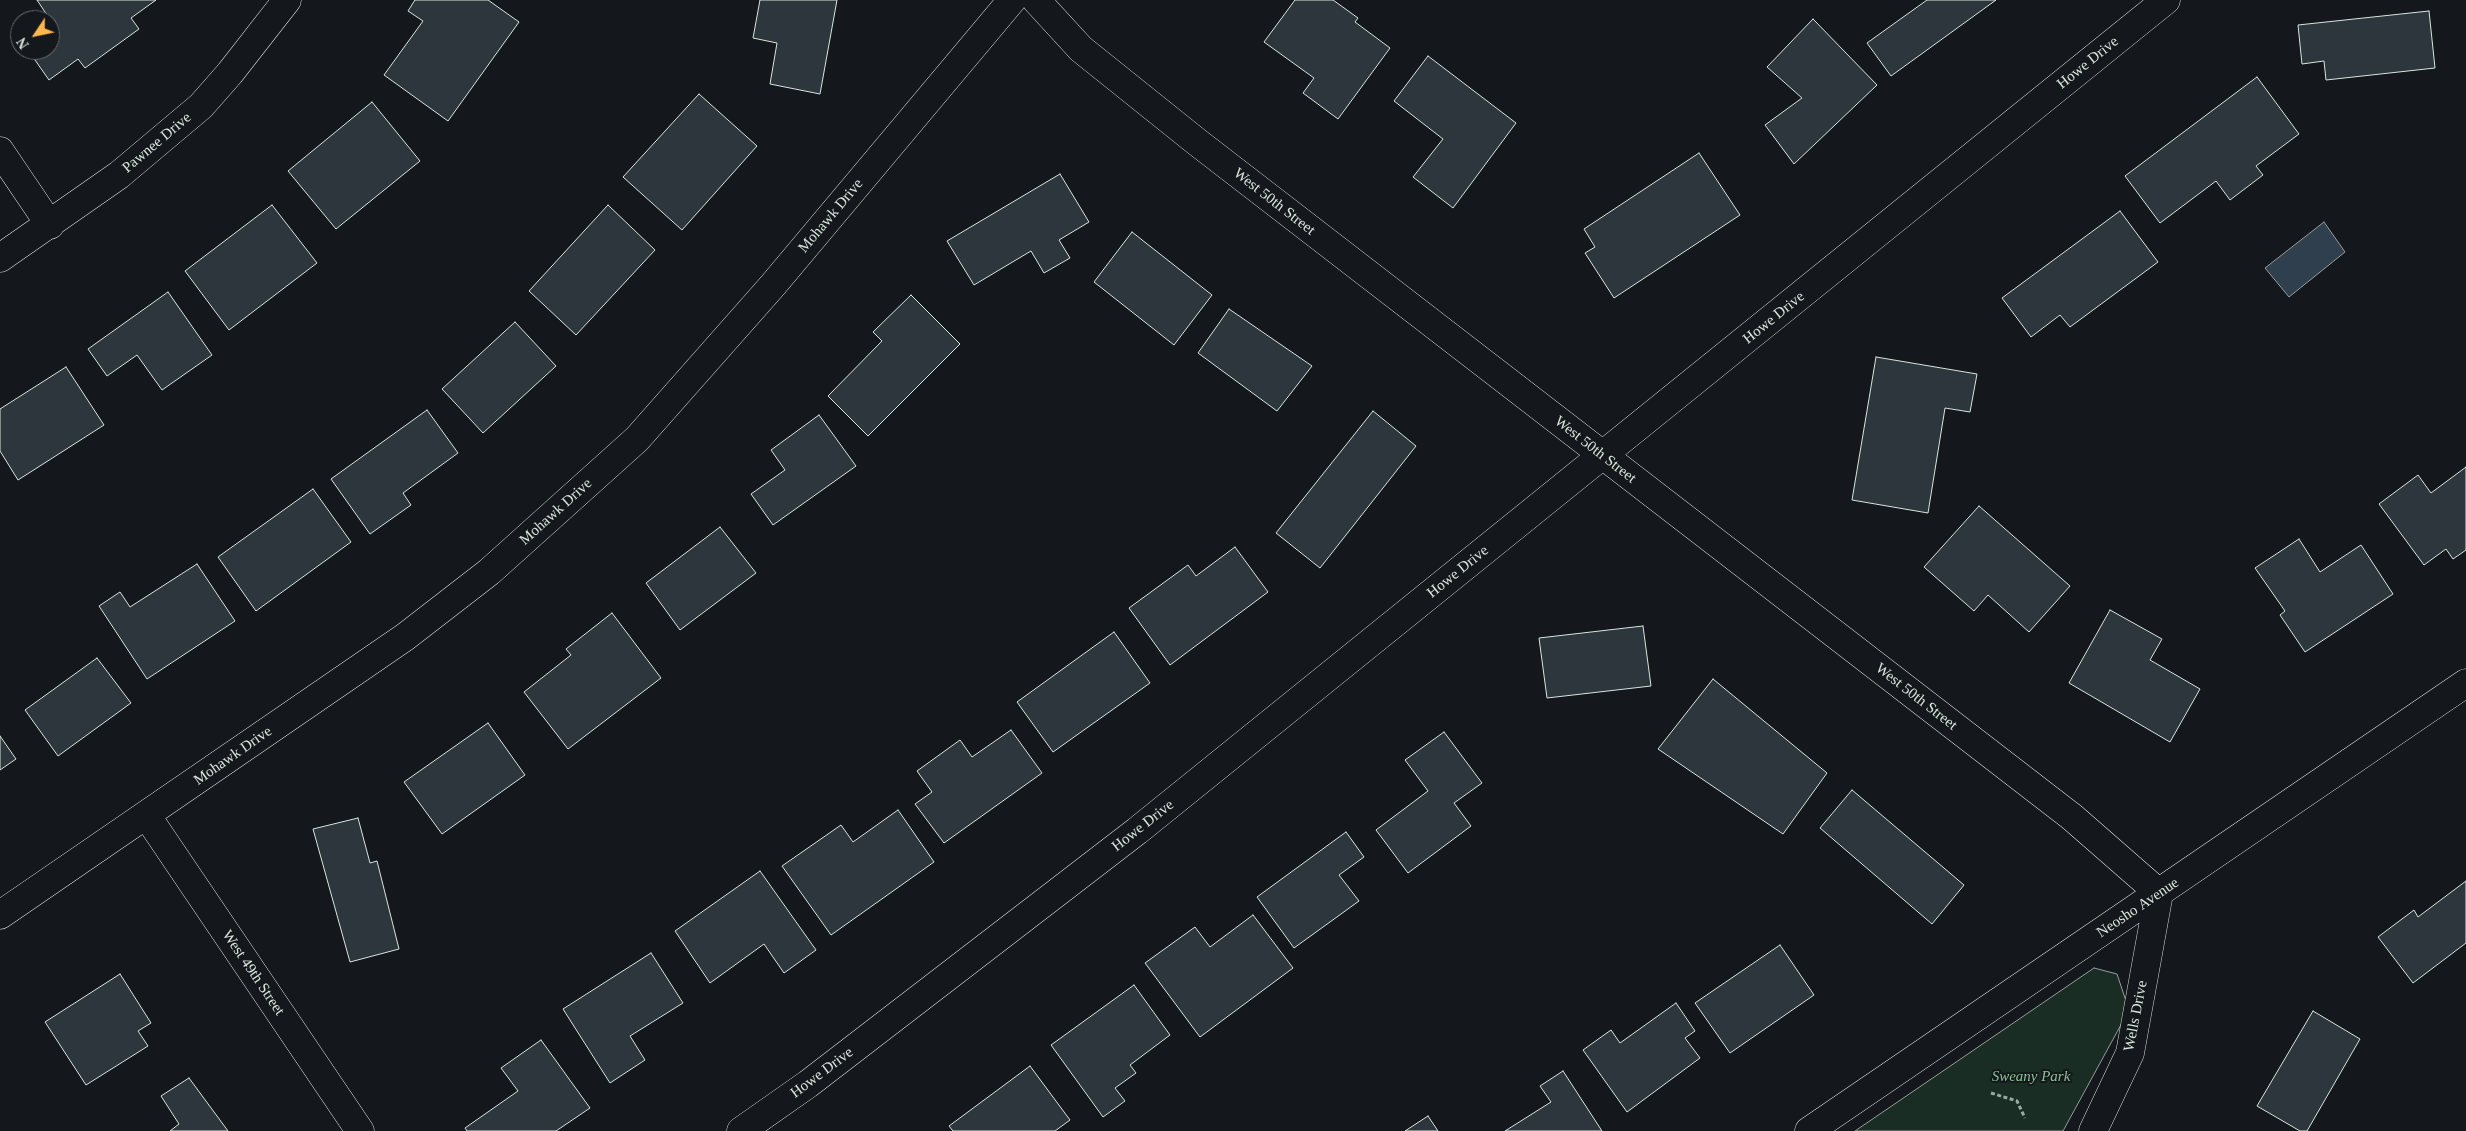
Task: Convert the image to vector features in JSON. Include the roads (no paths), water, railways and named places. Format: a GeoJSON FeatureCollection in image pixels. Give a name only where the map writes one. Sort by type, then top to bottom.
{"type":"FeatureCollection","features":[{"type":"Feature","properties":{"kind":"street","name":"Pawnee Drive"},"geometry":{"type":"LineString","coordinates":[[0,258],[119,175],[201,106],[230,73],[287,0]]}},
{"type":"Feature","properties":{"kind":"street","name":"Mohawk Drive"},"geometry":{"type":"LineString","coordinates":[[0,915],[147,816],[405,636],[481,578],[637,439],[773,286],[1012,0]]}},
{"type":"Feature","properties":{"kind":"street","name":"West 50th Street"},"geometry":{"type":"LineString","coordinates":[[1036,0],[1081,48],[1189,136],[2072,817],[2159,894]]}},
{"type":"Feature","properties":{"kind":"street","name":"Howe Drive"},"geometry":{"type":"LineString","coordinates":[[741,1131],[808,1084],[1137,831],[2166,0]]}},
{"type":"Feature","properties":{"kind":"street"},"geometry":{"type":"LineString","coordinates":[[0,151],[50,224]]}},
{"type":"Feature","properties":{"kind":"street","name":"Neosho Avenue"},"geometry":{"type":"LineString","coordinates":[[1809,1131],[2466,683]]}},
{"type":"Feature","properties":{"kind":"street","name":"West 49th Street"},"geometry":{"type":"LineString","coordinates":[[147,816],[360,1131]]}},
{"type":"Feature","properties":{"kind":"street","name":"Wells Drive"},"geometry":{"type":"LineString","coordinates":[[2093,1131],[2130,1053],[2159,894]]}},
{"type":"Feature","properties":{"kind":"water"},"geometry":{"type":"Polygon","coordinates":[[[2324,222],[2345,252],[2289,297],[2265,268],[2324,222]]]}},
{"type":"Feature","properties":{"kind":"park label","name":"Sweany Park"},"geometry":{"type":"Point","coordinates":[2031,1077]}}]}
